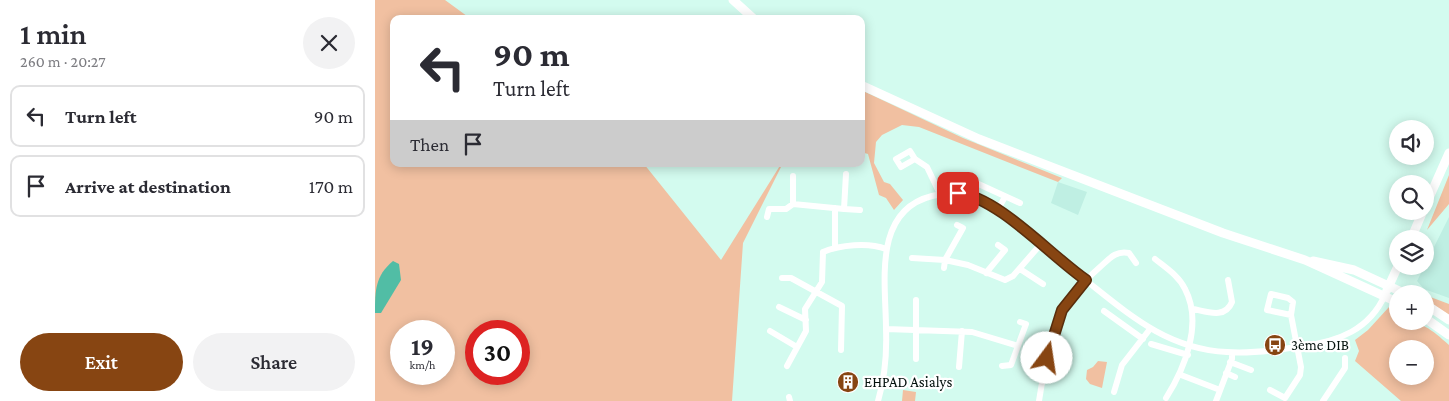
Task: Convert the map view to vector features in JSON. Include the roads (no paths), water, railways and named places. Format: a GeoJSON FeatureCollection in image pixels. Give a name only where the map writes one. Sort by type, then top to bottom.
{"type":"FeatureCollection","features":[{"type":"Feature","properties":{"kind":"main road"},"geometry":{"type":"LineString","coordinates":[[733,0],[750,15]]}},
{"type":"Feature","properties":{"kind":"main road"},"geometry":{"type":"LineString","coordinates":[[865,87],[938,121],[1072,176],[1242,240],[1305,260],[1389,297]]}},
{"type":"Feature","properties":{"kind":"main road"},"geometry":{"type":"LineString","coordinates":[[1434,187],[1449,153]]}},
{"type":"Feature","properties":{"kind":"main road"},"geometry":{"type":"LineString","coordinates":[[1305,260],[1339,265],[1390,285],[1394,275]]}},
{"type":"Feature","properties":{"kind":"main road"},"geometry":{"type":"LineString","coordinates":[[1385,295],[1389,287]]}},
{"type":"Feature","properties":{"kind":"main road"},"geometry":{"type":"LineString","coordinates":[[1434,310],[1449,320]]}},
{"type":"Feature","properties":{"kind":"main road"},"geometry":{"type":"LineString","coordinates":[[1434,324],[1449,334]]}},
{"type":"Feature","properties":{"kind":"street"},"geometry":{"type":"LineString","coordinates":[[915,159],[927,167],[940,194]]}},
{"type":"Feature","properties":{"kind":"street"},"geometry":{"type":"LineString","coordinates":[[845,209],[846,174]]}},
{"type":"Feature","properties":{"kind":"street"},"geometry":{"type":"LineString","coordinates":[[793,176],[793,204]]}},
{"type":"Feature","properties":{"kind":"street"},"geometry":{"type":"LineString","coordinates":[[972,181],[992,188],[1005,197],[1020,202]]}},
{"type":"Feature","properties":{"kind":"street"},"geometry":{"type":"LineString","coordinates":[[878,401],[886,366],[884,262],[886,249],[893,229],[904,213],[917,203],[940,194],[967,194],[987,202],[1136,321],[1150,329],[1189,345],[1232,352],[1297,347],[1333,341],[1355,331],[1376,312],[1385,295]]}},
{"type":"Feature","properties":{"kind":"street"},"geometry":{"type":"LineString","coordinates":[[998,209],[1005,197]]}},
{"type":"Feature","properties":{"kind":"street"},"geometry":{"type":"LineString","coordinates":[[767,217],[769,209],[786,209],[793,204],[860,210]]}},
{"type":"Feature","properties":{"kind":"street"},"geometry":{"type":"LineString","coordinates":[[835,208],[835,247]]}},
{"type":"Feature","properties":{"kind":"street"},"geometry":{"type":"LineString","coordinates":[[944,268],[945,260],[963,228],[957,225]]}},
{"type":"Feature","properties":{"kind":"street"},"geometry":{"type":"LineString","coordinates":[[986,273],[1005,250],[998,245]]}},
{"type":"Feature","properties":{"kind":"street"},"geometry":{"type":"LineString","coordinates":[[912,258],[945,260],[968,265],[1005,280],[1013,276],[1020,269],[1040,245]]}},
{"type":"Feature","properties":{"kind":"street"},"geometry":{"type":"LineString","coordinates":[[787,366],[806,331],[805,309],[821,282],[820,250],[835,247],[877,246],[886,249]]}},
{"type":"Feature","properties":{"kind":"street"},"geometry":{"type":"LineString","coordinates":[[1039,401],[1050,345],[1062,310],[1086,280],[1121,251],[1129,253],[1135,263]]}},
{"type":"Feature","properties":{"kind":"street"},"geometry":{"type":"LineString","coordinates":[[1155,259],[1178,278],[1185,288],[1193,309],[1188,355],[1181,375],[1166,398]]}},
{"type":"Feature","properties":{"kind":"street"},"geometry":{"type":"LineString","coordinates":[[1020,269],[1043,284]]}},
{"type":"Feature","properties":{"kind":"street"},"geometry":{"type":"LineString","coordinates":[[782,278],[791,278],[816,292],[845,303],[841,350]]}},
{"type":"Feature","properties":{"kind":"street"},"geometry":{"type":"LineString","coordinates":[[1193,309],[1221,314],[1226,312],[1232,302],[1228,280]]}},
{"type":"Feature","properties":{"kind":"street"},"geometry":{"type":"LineString","coordinates":[[1270,390],[1285,398],[1301,375],[1291,315],[1293,302],[1288,298],[1271,294],[1267,310],[1291,315]]}},
{"type":"Feature","properties":{"kind":"street"},"geometry":{"type":"LineString","coordinates":[[916,300],[916,359]]}},
{"type":"Feature","properties":{"kind":"street"},"geometry":{"type":"LineString","coordinates":[[779,307],[806,320]]}},
{"type":"Feature","properties":{"kind":"street"},"geometry":{"type":"LineString","coordinates":[[1104,311],[1143,339]]}},
{"type":"Feature","properties":{"kind":"street"},"geometry":{"type":"LineString","coordinates":[[1002,366],[1011,366],[1026,324],[1020,322]]}},
{"type":"Feature","properties":{"kind":"street"},"geometry":{"type":"LineString","coordinates":[[886,329],[962,331],[985,335],[1018,346]]}},
{"type":"Feature","properties":{"kind":"street"},"geometry":{"type":"LineString","coordinates":[[1114,392],[1122,364],[1150,329]]}},
{"type":"Feature","properties":{"kind":"street"},"geometry":{"type":"LineString","coordinates":[[770,331],[797,347]]}},
{"type":"Feature","properties":{"kind":"street"},"geometry":{"type":"LineString","coordinates":[[959,367],[962,331]]}},
{"type":"Feature","properties":{"kind":"street"},"geometry":{"type":"LineString","coordinates":[[1151,344],[1188,355]]}},
{"type":"Feature","properties":{"kind":"street"},"geometry":{"type":"LineString","coordinates":[[1216,401],[1232,352]]}},
{"type":"Feature","properties":{"kind":"street"},"geometry":{"type":"LineString","coordinates":[[1323,401],[1345,368],[1345,358]]}},
{"type":"Feature","properties":{"kind":"street"},"geometry":{"type":"LineString","coordinates":[[1230,362],[1251,370]]}},
{"type":"Feature","properties":{"kind":"street"},"geometry":{"type":"LineString","coordinates":[[1226,373],[1235,376]]}},
{"type":"Feature","properties":{"kind":"street"},"geometry":{"type":"LineString","coordinates":[[1181,375],[1220,390]]}},
{"type":"Feature","properties":{"kind":"place","name":"3ème DIB"},"geometry":{"type":"Point","coordinates":[1275,345]}},
{"type":"Feature","properties":{"kind":"place","name":"EHPAD Asialys"},"geometry":{"type":"Point","coordinates":[848,382]}}]}
